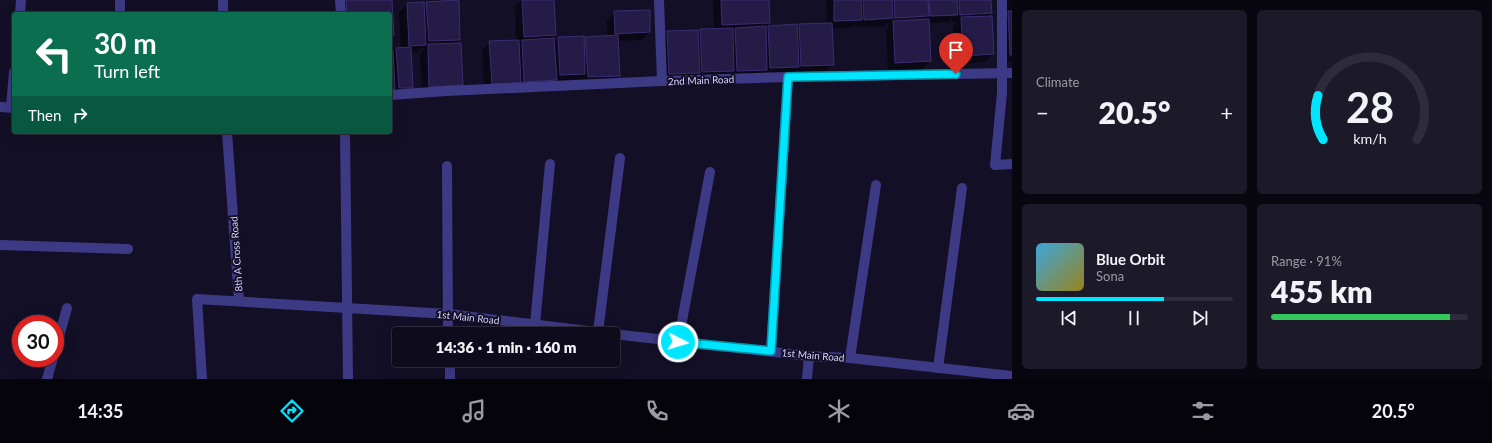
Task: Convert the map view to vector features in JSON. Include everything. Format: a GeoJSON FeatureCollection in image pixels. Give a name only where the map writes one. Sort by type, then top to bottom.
{"type":"FeatureCollection","features":[{"type":"Feature","properties":{"kind":"street"},"geometry":{"type":"LineString","coordinates":[[20,12],[21,0]]}},
{"type":"Feature","properties":{"kind":"street"},"geometry":{"type":"LineString","coordinates":[[120,0],[120,12]]}},
{"type":"Feature","properties":{"kind":"street"},"geometry":{"type":"LineString","coordinates":[[223,0],[223,12]]}},
{"type":"Feature","properties":{"kind":"street"},"geometry":{"type":"LineString","coordinates":[[340,0],[341,12]]}},
{"type":"Feature","properties":{"kind":"street"},"geometry":{"type":"LineString","coordinates":[[659,0],[662,81]]}},
{"type":"Feature","properties":{"kind":"street"},"geometry":{"type":"LineString","coordinates":[[1002,0],[1007,73],[995,165],[1012,164]]}},
{"type":"Feature","properties":{"kind":"street","name":"2nd Main Road"},"geometry":{"type":"LineString","coordinates":[[392,95],[662,81],[1007,73]]}},
{"type":"Feature","properties":{"kind":"street"},"geometry":{"type":"LineString","coordinates":[[771,351],[788,77]]}},
{"type":"Feature","properties":{"kind":"street"},"geometry":{"type":"LineString","coordinates":[[0,107],[12,108]]}},
{"type":"Feature","properties":{"kind":"street","name":"8th A Cross Road"},"geometry":{"type":"LineString","coordinates":[[202,379],[197,299],[240,301],[226,134]]}},
{"type":"Feature","properties":{"kind":"street"},"geometry":{"type":"LineString","coordinates":[[345,134],[348,379]]}},
{"type":"Feature","properties":{"kind":"street"},"geometry":{"type":"LineString","coordinates":[[599,327],[620,158]]}},
{"type":"Feature","properties":{"kind":"street"},"geometry":{"type":"LineString","coordinates":[[535,324],[550,164]]}},
{"type":"Feature","properties":{"kind":"street"},"geometry":{"type":"LineString","coordinates":[[447,166],[448,327]]}},
{"type":"Feature","properties":{"kind":"street"},"geometry":{"type":"LineString","coordinates":[[678,342],[710,172]]}},
{"type":"Feature","properties":{"kind":"street"},"geometry":{"type":"LineString","coordinates":[[850,358],[876,185]]}},
{"type":"Feature","properties":{"kind":"street"},"geometry":{"type":"LineString","coordinates":[[938,368],[962,188]]}},
{"type":"Feature","properties":{"kind":"street"},"geometry":{"type":"LineString","coordinates":[[0,245],[128,249]]}},
{"type":"Feature","properties":{"kind":"street","name":"1st Main Road"},"geometry":{"type":"LineString","coordinates":[[240,301],[448,314],[559,327]]}},
{"type":"Feature","properties":{"kind":"street"},"geometry":{"type":"LineString","coordinates":[[64,318],[67,308]]}},
{"type":"Feature","properties":{"kind":"street","name":"1st Main Road"},"geometry":{"type":"LineString","coordinates":[[620,335],[808,356],[850,358],[1012,376]]}},
{"type":"Feature","properties":{"kind":"street"},"geometry":{"type":"LineString","coordinates":[[807,379],[808,356]]}},
{"type":"Feature","properties":{"kind":"street"},"geometry":{"type":"LineString","coordinates":[[47,379],[50,367]]}},
{"type":"Feature","properties":{"kind":"street"},"geometry":{"type":"LineString","coordinates":[[450,367],[450,379]]}},
{"type":"Feature","properties":{"kind":"building"},"geometry":{"type":"Polygon","coordinates":[[[346,0],[392,0],[394,35],[392,35],[392,12],[347,12],[346,0]]]}},
{"type":"Feature","properties":{"kind":"building"},"geometry":{"type":"Polygon","coordinates":[[[459,0],[460,40],[429,41],[426,2],[459,0]]]}},
{"type":"Feature","properties":{"kind":"building"},"geometry":{"type":"Polygon","coordinates":[[[522,0],[554,0],[556,35],[524,37],[522,0]]]}},
{"type":"Feature","properties":{"kind":"building"},"geometry":{"type":"Polygon","coordinates":[[[721,0],[769,0],[770,23],[722,25],[721,0]]]}},
{"type":"Feature","properties":{"kind":"building"},"geometry":{"type":"Polygon","coordinates":[[[834,0],[861,0],[862,20],[834,21],[834,0]]]}},
{"type":"Feature","properties":{"kind":"building"},"geometry":{"type":"Polygon","coordinates":[[[863,0],[892,0],[893,18],[864,20],[863,0]]]}},
{"type":"Feature","properties":{"kind":"building"},"geometry":{"type":"Polygon","coordinates":[[[894,0],[928,0],[929,16],[895,18],[894,0]]]}},
{"type":"Feature","properties":{"kind":"building"},"geometry":{"type":"Polygon","coordinates":[[[929,0],[957,0],[958,15],[930,16],[929,0]]]}},
{"type":"Feature","properties":{"kind":"building"},"geometry":{"type":"Polygon","coordinates":[[[959,0],[991,0],[992,13],[960,15],[959,0]]]}},
{"type":"Feature","properties":{"kind":"building"},"geometry":{"type":"Polygon","coordinates":[[[424,2],[426,45],[409,46],[407,3],[424,2]]]}},
{"type":"Feature","properties":{"kind":"building"},"geometry":{"type":"Polygon","coordinates":[[[650,10],[650,32],[615,34],[614,11],[650,10]]]}},
{"type":"Feature","properties":{"kind":"building"},"geometry":{"type":"Polygon","coordinates":[[[1008,11],[1012,11],[1012,55],[1010,55],[1008,11]]]}},
{"type":"Feature","properties":{"kind":"building"},"geometry":{"type":"Polygon","coordinates":[[[992,16],[994,54],[963,56],[961,17],[992,16]]]}},
{"type":"Feature","properties":{"kind":"building"},"geometry":{"type":"Polygon","coordinates":[[[929,19],[931,61],[895,63],[893,21],[929,19]]]}},
{"type":"Feature","properties":{"kind":"building"},"geometry":{"type":"Polygon","coordinates":[[[832,23],[834,65],[801,66],[799,24],[832,23]]]}},
{"type":"Feature","properties":{"kind":"building"},"geometry":{"type":"Polygon","coordinates":[[[797,24],[799,67],[770,68],[768,26],[797,24]]]}},
{"type":"Feature","properties":{"kind":"building"},"geometry":{"type":"Polygon","coordinates":[[[766,26],[767,70],[737,71],[735,28],[766,26]]]}},
{"type":"Feature","properties":{"kind":"building"},"geometry":{"type":"Polygon","coordinates":[[[733,28],[734,71],[702,72],[700,29],[733,28]]]}},
{"type":"Feature","properties":{"kind":"building"},"geometry":{"type":"Polygon","coordinates":[[[698,30],[700,73],[669,74],[667,31],[698,30]]]}},
{"type":"Feature","properties":{"kind":"building"},"geometry":{"type":"Polygon","coordinates":[[[618,35],[620,76],[588,77],[585,37],[618,35]]]}},
{"type":"Feature","properties":{"kind":"building"},"geometry":{"type":"Polygon","coordinates":[[[584,36],[585,74],[560,75],[558,37],[584,36]]]}},
{"type":"Feature","properties":{"kind":"building"},"geometry":{"type":"Polygon","coordinates":[[[554,38],[557,80],[524,82],[522,40],[554,38]]]}},
{"type":"Feature","properties":{"kind":"building"},"geometry":{"type":"Polygon","coordinates":[[[519,40],[521,83],[492,84],[489,41],[519,40]]]}},
{"type":"Feature","properties":{"kind":"building"},"geometry":{"type":"Polygon","coordinates":[[[461,43],[463,85],[429,87],[428,44],[461,43]]]}},
{"type":"Feature","properties":{"kind":"building"},"geometry":{"type":"Polygon","coordinates":[[[411,47],[413,88],[399,88],[396,48],[411,47]]]}},
{"type":"Feature","properties":{"kind":"building"},"geometry":{"type":"Polygon","coordinates":[[[392,50],[393,50],[395,89],[392,89],[392,50]]]}},
{"type":"Feature","properties":{"kind":"route"},"geometry":{"type":"LineString","coordinates":[[678,342],[771,351],[788,77],[956,74]]}}]}
